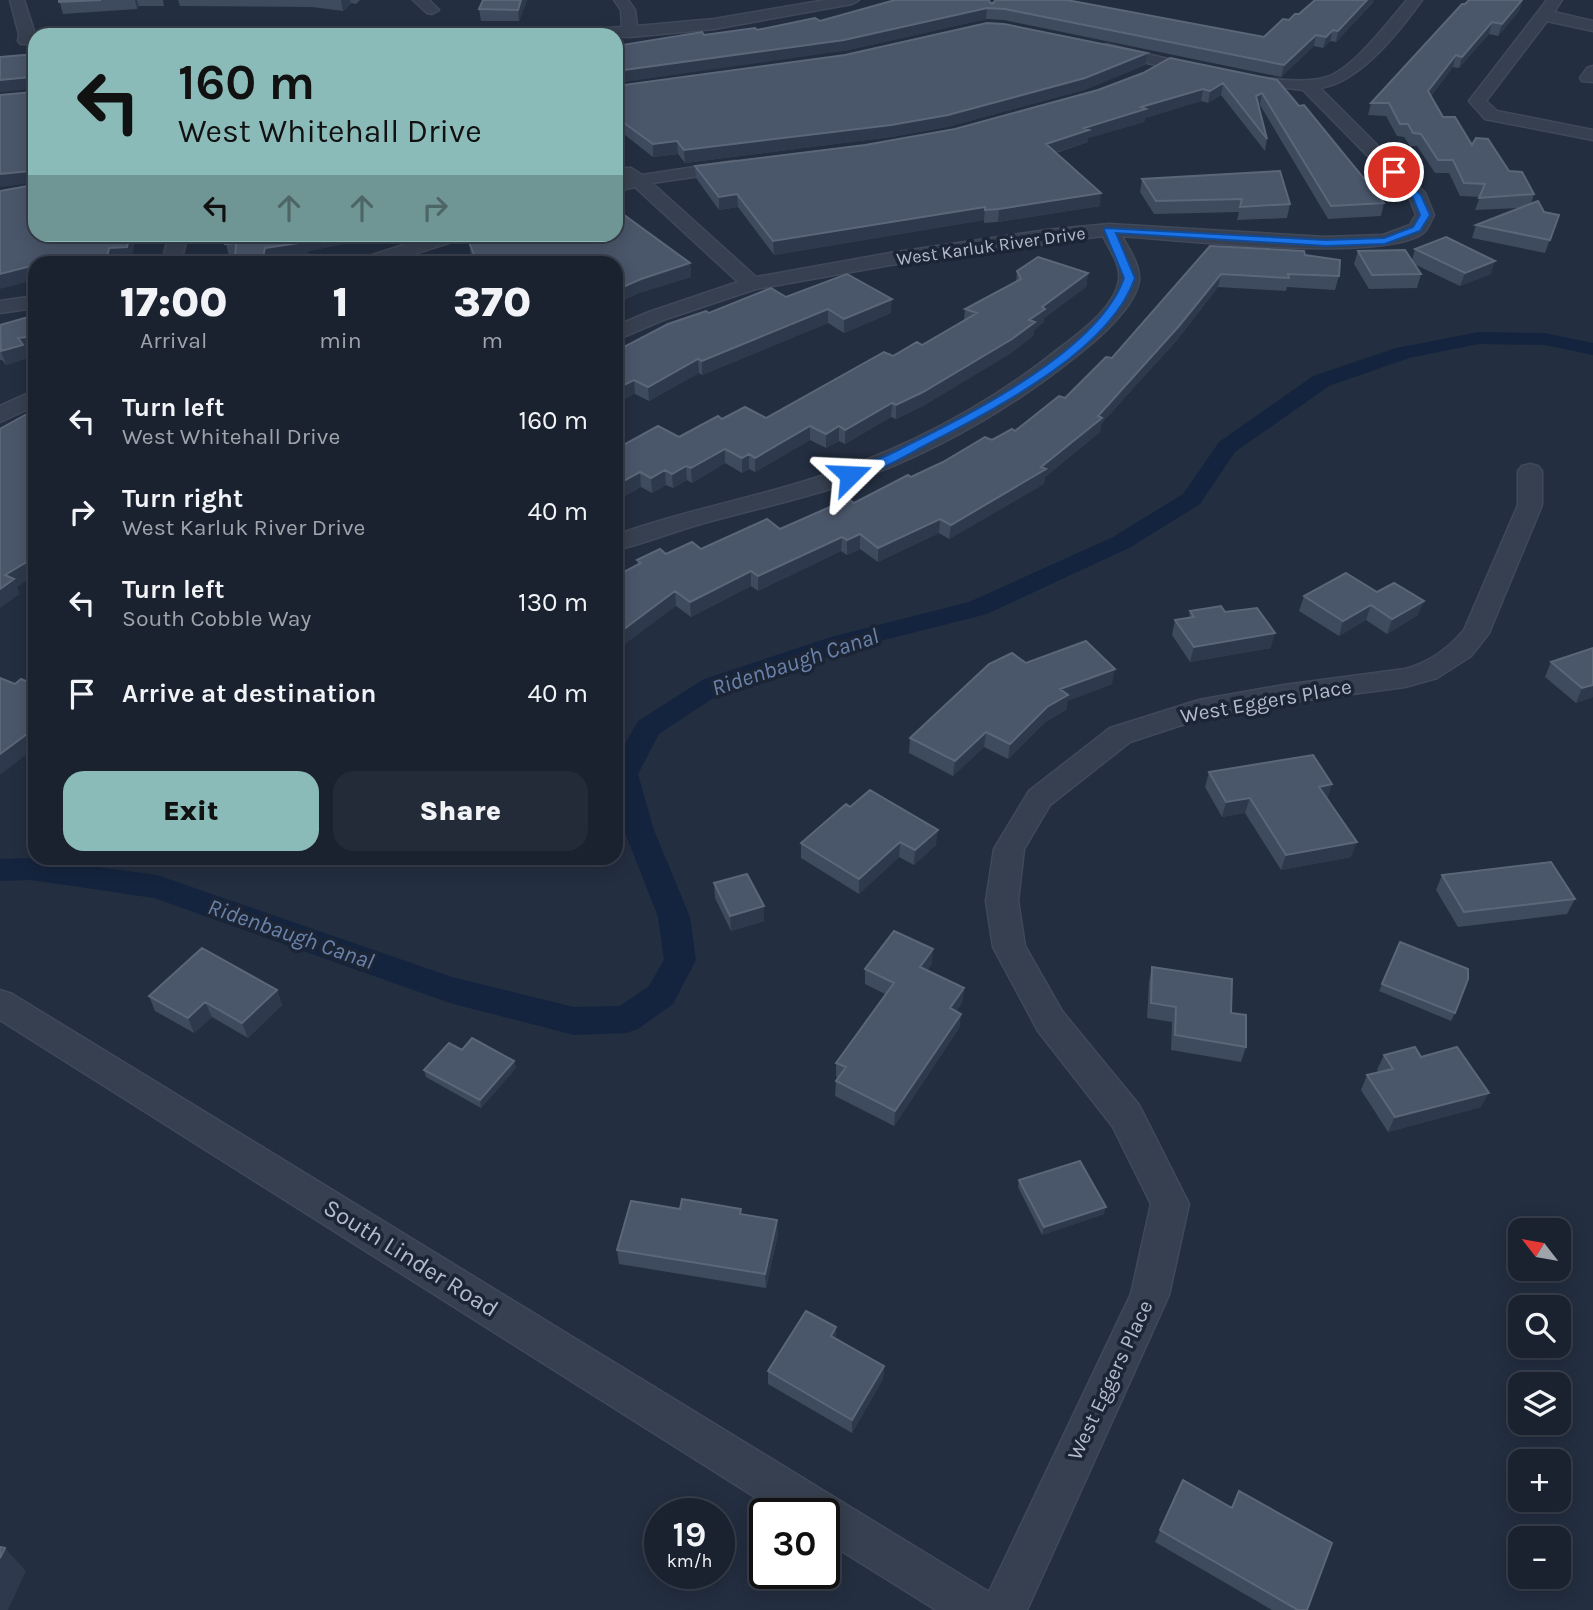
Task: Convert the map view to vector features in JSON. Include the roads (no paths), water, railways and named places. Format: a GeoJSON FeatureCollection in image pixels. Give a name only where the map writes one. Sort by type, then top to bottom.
{"type":"FeatureCollection","features":[{"type":"Feature","properties":{"kind":"street"},"geometry":{"type":"LineString","coordinates":[[17,0],[27,33],[24,42]]}},
{"type":"Feature","properties":{"kind":"street"},"geometry":{"type":"LineString","coordinates":[[420,0],[432,10]]}},
{"type":"Feature","properties":{"kind":"street"},"geometry":{"type":"LineString","coordinates":[[621,0],[628,10],[630,32]]}},
{"type":"Feature","properties":{"kind":"street"},"geometry":{"type":"LineString","coordinates":[[623,32],[714,24],[807,4],[852,0]]}},
{"type":"Feature","properties":{"kind":"street"},"geometry":{"type":"LineString","coordinates":[[1085,44],[1271,83],[1330,82],[1348,71],[1415,0]]}},
{"type":"Feature","properties":{"kind":"street"},"geometry":{"type":"LineString","coordinates":[[1593,26],[1560,20],[1550,6],[1477,102],[1491,115],[1593,135]]}},
{"type":"Feature","properties":{"kind":"street"},"geometry":{"type":"LineString","coordinates":[[1143,78],[1167,61]]}},
{"type":"Feature","properties":{"kind":"street","name":"West Karluk River Drive"},"geometry":{"type":"LineString","coordinates":[[623,331],[656,316],[752,284],[890,259],[1109,230],[1326,243],[1385,241],[1417,229],[1425,215],[1418,197],[1307,84]]}},
{"type":"Feature","properties":{"kind":"street"},"geometry":{"type":"LineString","coordinates":[[623,184],[746,164]]}},
{"type":"Feature","properties":{"kind":"street"},"geometry":{"type":"LineString","coordinates":[[623,171],[638,180],[752,284]]}},
{"type":"Feature","properties":{"kind":"street"},"geometry":{"type":"LineString","coordinates":[[623,542],[701,515],[808,488],[893,458],[985,410],[1048,370],[1092,332],[1124,294],[1129,278],[1109,230]]}},
{"type":"Feature","properties":{"kind":"street"},"geometry":{"type":"LineString","coordinates":[[389,256],[433,242]]}},
{"type":"Feature","properties":{"kind":"street"},"geometry":{"type":"LineString","coordinates":[[0,307],[28,303]]}},
{"type":"Feature","properties":{"kind":"street"},"geometry":{"type":"LineString","coordinates":[[0,415],[28,401]]}},
{"type":"Feature","properties":{"kind":"street","name":"West Eggers Place"},"geometry":{"type":"LineString","coordinates":[[1004,1610],[1150,1295],[1170,1204],[1126,1116],[1050,1021],[1009,947],[1002,901],[1009,849],[1039,798],[1120,735],[1199,709],[1284,694],[1405,678],[1444,664],[1462,650],[1476,633],[1530,505],[1530,471]]}},
{"type":"Feature","properties":{"kind":"street","name":"South Linder Road"},"geometry":{"type":"LineString","coordinates":[[0,1003],[797,1498]]}},
{"type":"Feature","properties":{"kind":"street","name":"South Linder Road"},"geometry":{"type":"LineString","coordinates":[[840,1525],[977,1610]]}},
{"type":"Feature","properties":{"kind":"waterway","name":"Ridenbaugh Canal"},"geometry":{"type":"LineString","coordinates":[[0,870],[31,869],[157,887],[450,990],[574,1021],[626,1019],[661,995],[680,960],[674,917],[639,830],[623,774],[648,728],[714,685],[840,643],[978,608],[1122,542],[1192,499],[1227,447],[1321,381],[1404,353],[1479,338],[1545,339],[1593,349]]}}]}
